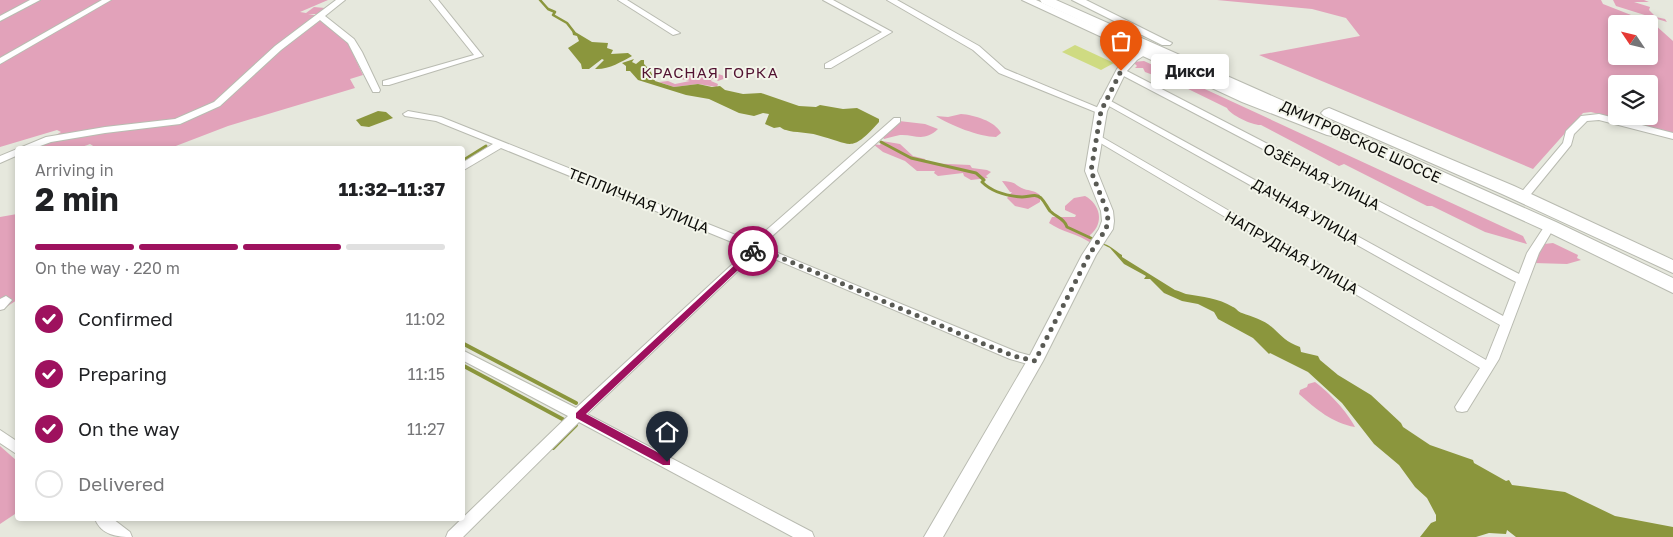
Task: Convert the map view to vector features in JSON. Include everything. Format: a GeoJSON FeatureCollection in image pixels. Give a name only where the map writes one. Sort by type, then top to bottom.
{"type":"FeatureCollection","features":[{"type":"Feature","properties":{"kind":"highway","name":"ДМИТРОВСКОЕ ШОССЕ"},"geometry":{"type":"LineString","coordinates":[[1046,0],[1550,226],[1673,286]]}},
{"type":"Feature","properties":{"kind":"highway","name":"ДМИТРОВСКОЕ ШОССЕ"},"geometry":{"type":"LineString","coordinates":[[1066,0],[1523,197],[1673,267]]}},
{"type":"Feature","properties":{"kind":"main road"},"geometry":{"type":"LineString","coordinates":[[1027,0],[1247,100],[1368,145]]}},
{"type":"Feature","properties":{"kind":"main road"},"geometry":{"type":"LineString","coordinates":[[1077,0],[1166,43]]}},
{"type":"Feature","properties":{"kind":"street"},"geometry":{"type":"LineString","coordinates":[[0,19],[36,0]]}},
{"type":"Feature","properties":{"kind":"street"},"geometry":{"type":"LineString","coordinates":[[0,60],[107,0]]}},
{"type":"Feature","properties":{"kind":"street"},"geometry":{"type":"LineString","coordinates":[[31,146],[49,139],[105,130],[178,122],[217,104],[278,48],[340,0]]}},
{"type":"Feature","properties":{"kind":"street"},"geometry":{"type":"LineString","coordinates":[[386,83],[479,56],[434,0]]}},
{"type":"Feature","properties":{"kind":"street"},"geometry":{"type":"LineString","coordinates":[[622,0],[676,33]]}},
{"type":"Feature","properties":{"kind":"street"},"geometry":{"type":"LineString","coordinates":[[827,0],[888,32],[828,66]]}},
{"type":"Feature","properties":{"kind":"street","name":"ДАЧНАЯ УЛИЦА"},"geometry":{"type":"LineString","coordinates":[[891,0],[976,48],[1002,70],[1102,106],[1506,323]]}},
{"type":"Feature","properties":{"kind":"street"},"geometry":{"type":"LineString","coordinates":[[320,16],[351,42],[376,90]]}},
{"type":"Feature","properties":{"kind":"street"},"geometry":{"type":"LineString","coordinates":[[933,537],[1035,361],[1097,242],[1106,229],[1108,221],[1107,211],[1091,171],[1102,106],[1121,71],[1133,58],[1143,53]]}},
{"type":"Feature","properties":{"kind":"street","name":"ОЗЁРНАЯ УЛИЦА"},"geometry":{"type":"LineString","coordinates":[[1121,71],[1522,280]]}},
{"type":"Feature","properties":{"kind":"street","name":"ТЕПЛИЧНАЯ УЛИЦА"},"geometry":{"type":"LineString","coordinates":[[408,114],[430,116],[756,247],[984,344],[1014,356],[1035,361]]}},
{"type":"Feature","properties":{"kind":"street"},"geometry":{"type":"LineString","coordinates":[[1523,197],[1568,143],[1569,134],[1584,118],[1598,117],[1673,136]]}},
{"type":"Feature","properties":{"kind":"street"},"geometry":{"type":"LineString","coordinates":[[453,537],[756,247],[758,242],[897,120]]}},
{"type":"Feature","properties":{"kind":"street","name":"НАПРУДНАЯ УЛИЦА"},"geometry":{"type":"LineString","coordinates":[[1097,138],[1488,367]]}},
{"type":"Feature","properties":{"kind":"street"},"geometry":{"type":"LineString","coordinates":[[465,166],[500,144]]}},
{"type":"Feature","properties":{"kind":"street"},"geometry":{"type":"LineString","coordinates":[[0,160],[15,152]]}},
{"type":"Feature","properties":{"kind":"street"},"geometry":{"type":"LineString","coordinates":[[1462,407],[1493,359],[1533,253],[1550,226]]}},
{"type":"Feature","properties":{"kind":"street"},"geometry":{"type":"LineString","coordinates":[[465,356],[806,537]]}},
{"type":"Feature","properties":{"kind":"street"},"geometry":{"type":"LineString","coordinates":[[0,435],[15,448]]}},
{"type":"Feature","properties":{"kind":"street"},"geometry":{"type":"LineString","coordinates":[[105,521],[126,537]]}},
{"type":"Feature","properties":{"kind":"shaded area"},"geometry":{"type":"Polygon","coordinates":[[[0,0],[328,0],[300,12],[306,13],[314,7],[325,8],[318,14],[308,14],[314,15],[348,43],[363,75],[350,79],[355,88],[228,126],[176,146],[93,146],[90,144],[84,146],[44,146],[41,144],[61,132],[57,130],[0,147],[0,0]]]}},
{"type":"Feature","properties":{"kind":"shaded area"},"geometry":{"type":"Polygon","coordinates":[[[1217,0],[1601,0],[1603,4],[1631,15],[1608,15],[1608,65],[1658,65],[1658,28],[1673,41],[1673,133],[1642,125],[1658,125],[1658,75],[1608,75],[1608,116],[1591,112],[1583,113],[1533,169],[1259,55],[1360,36],[1346,18],[1312,9],[1217,0]]]}},
{"type":"Feature","properties":{"kind":"shaded area"},"geometry":{"type":"Polygon","coordinates":[[[1613,0],[1644,0],[1649,2],[1634,2],[1650,7],[1649,10],[1654,15],[1645,15],[1616,6],[1613,0]]]}},
{"type":"Feature","properties":{"kind":"shaded area"},"geometry":{"type":"Polygon","coordinates":[[[1658,17],[1665,19],[1667,22],[1658,19],[1658,17]]]}},
{"type":"Feature","properties":{"kind":"shaded area"},"geometry":{"type":"Polygon","coordinates":[[[572,30],[592,42],[608,43],[607,48],[613,50],[611,54],[628,53],[632,56],[605,68],[595,69],[604,60],[602,59],[589,69],[582,69],[581,64],[568,48],[579,41],[577,36],[573,35],[572,30]]]}},
{"type":"Feature","properties":{"kind":"shaded area"},"geometry":{"type":"Polygon","coordinates":[[[634,59],[632,62],[636,64],[644,60],[644,64],[650,70],[655,81],[674,87],[698,84],[712,87],[720,86],[725,90],[743,94],[761,93],[799,106],[816,107],[820,105],[843,109],[857,108],[879,119],[879,122],[862,139],[851,144],[813,134],[784,130],[780,127],[774,128],[765,124],[769,114],[763,113],[754,116],[739,113],[709,99],[686,95],[638,80],[630,71],[626,71],[626,66],[622,63],[634,59]]]}},
{"type":"Feature","properties":{"kind":"shaded area"},"geometry":{"type":"Polygon","coordinates":[[[1144,61],[1523,236],[1527,244],[1485,232],[1432,206],[1427,206],[1344,164],[1339,166],[1261,125],[1243,120],[1227,108],[1180,85],[1145,72],[1143,68],[1135,68],[1137,66],[1133,62],[1144,61]]]}},
{"type":"Feature","properties":{"kind":"shaded area"},"geometry":{"type":"Polygon","coordinates":[[[694,71],[700,75],[703,72],[707,78],[716,74],[726,78],[718,81],[715,78],[712,79],[711,81],[718,84],[717,87],[698,84],[674,87],[659,82],[668,81],[675,84],[690,81],[677,78],[679,74],[694,71]]]}},
{"type":"Feature","properties":{"kind":"shaded area"},"geometry":{"type":"Polygon","coordinates":[[[378,111],[386,112],[393,118],[369,127],[361,126],[356,120],[378,111]]]}},
{"type":"Feature","properties":{"kind":"shaded area"},"geometry":{"type":"Polygon","coordinates":[[[961,114],[978,117],[989,122],[1001,133],[996,137],[973,133],[956,127],[936,116],[948,117],[961,114]]]}},
{"type":"Feature","properties":{"kind":"shaded area"},"geometry":{"type":"Polygon","coordinates":[[[899,121],[925,124],[938,129],[923,137],[900,135],[884,139],[882,136],[899,121]]]}},
{"type":"Feature","properties":{"kind":"shaded area"},"geometry":{"type":"Polygon","coordinates":[[[882,141],[900,144],[913,156],[925,159],[926,163],[970,165],[972,168],[991,172],[986,176],[988,178],[971,180],[964,176],[963,173],[938,176],[934,173],[935,171],[917,171],[905,161],[883,152],[873,144],[880,145],[882,141]]]}},
{"type":"Feature","properties":{"kind":"shaded area"},"geometry":{"type":"Polygon","coordinates":[[[1002,181],[1036,192],[1040,195],[1040,202],[1028,209],[1015,206],[1007,198],[1012,192],[1002,181]]]}},
{"type":"Feature","properties":{"kind":"shaded area"},"geometry":{"type":"Polygon","coordinates":[[[1085,196],[1094,204],[1099,214],[1098,225],[1090,235],[1091,243],[1049,223],[1052,217],[1075,217],[1076,215],[1065,210],[1065,206],[1074,198],[1085,196]]]}},
{"type":"Feature","properties":{"kind":"shaded area"},"geometry":{"type":"Polygon","coordinates":[[[15,214],[15,301],[0,311],[0,217],[15,214]]]}},
{"type":"Feature","properties":{"kind":"shaded area"},"geometry":{"type":"Polygon","coordinates":[[[1100,243],[1110,246],[1122,257],[1175,290],[1222,302],[1266,323],[1288,341],[1300,347],[1301,352],[1318,356],[1320,360],[1338,375],[1371,395],[1403,427],[1430,445],[1473,460],[1474,463],[1506,481],[1509,480],[1512,485],[1565,492],[1615,516],[1673,527],[1673,537],[1516,537],[1507,530],[1506,534],[1489,533],[1476,537],[1420,537],[1431,523],[1436,521],[1436,515],[1427,498],[1415,487],[1399,465],[1374,444],[1342,403],[1308,372],[1269,354],[1253,338],[1218,319],[1214,312],[1198,304],[1182,301],[1164,293],[1150,279],[1144,279],[1146,276],[1124,264],[1110,248],[1100,243]]]}},
{"type":"Feature","properties":{"kind":"shaded area"},"geometry":{"type":"Polygon","coordinates":[[[1553,243],[1578,255],[1577,258],[1581,260],[1567,264],[1534,263],[1544,244],[1553,243]]]}},
{"type":"Feature","properties":{"kind":"shaded area"},"geometry":{"type":"Polygon","coordinates":[[[1315,382],[1338,403],[1355,427],[1332,419],[1299,394],[1300,390],[1307,387],[1308,384],[1315,382]]]}},
{"type":"Feature","properties":{"kind":"shaded area"},"geometry":{"type":"Polygon","coordinates":[[[0,446],[15,459],[15,514],[0,524],[0,446]]]}},
{"type":"Feature","properties":{"kind":"building"},"geometry":{"type":"Polygon","coordinates":[[[1075,45],[1114,63],[1101,70],[1062,52],[1075,45]]]}},
{"type":"Feature","properties":{"kind":"waterway"},"geometry":{"type":"LineString","coordinates":[[540,0],[548,9],[555,12],[553,15],[567,23],[574,32]]}},
{"type":"Feature","properties":{"kind":"waterway"},"geometry":{"type":"LineString","coordinates":[[881,142],[911,158],[976,173],[984,180],[982,182],[986,186],[1001,193],[1011,196],[1034,195],[1039,197],[1050,211],[1062,220],[1067,227],[1095,240]]}},
{"type":"Feature","properties":{"kind":"waterway"},"geometry":{"type":"LineString","coordinates":[[465,159],[486,146]]}},
{"type":"Feature","properties":{"kind":"waterway"},"geometry":{"type":"LineString","coordinates":[[465,345],[576,403]]}},
{"type":"Feature","properties":{"kind":"waterway"},"geometry":{"type":"LineString","coordinates":[[465,367],[566,421]]}},
{"type":"Feature","properties":{"kind":"waterway"},"geometry":{"type":"LineString","coordinates":[[553,448],[576,425]]}},
{"type":"Feature","properties":{"kind":"way so far"},"geometry":{"type":"LineString","coordinates":[[753,251],[756,247],[984,344],[1014,356],[1035,361],[1089,255],[1106,229],[1108,221],[1107,211],[1091,171],[1104,101],[1121,71]]}},
{"type":"Feature","properties":{"kind":"place","name":"Дикси"},"geometry":{"type":"Point","coordinates":[1121,71]}},
{"type":"Feature","properties":{"kind":"district","name":"КРАСНАЯ ГОРКА"},"geometry":{"type":"Point","coordinates":[710,72]}},
{"type":"Feature","properties":{"kind":"route"},"geometry":{"type":"LineString","coordinates":[[667,462],[579,415],[753,251]]}}]}
